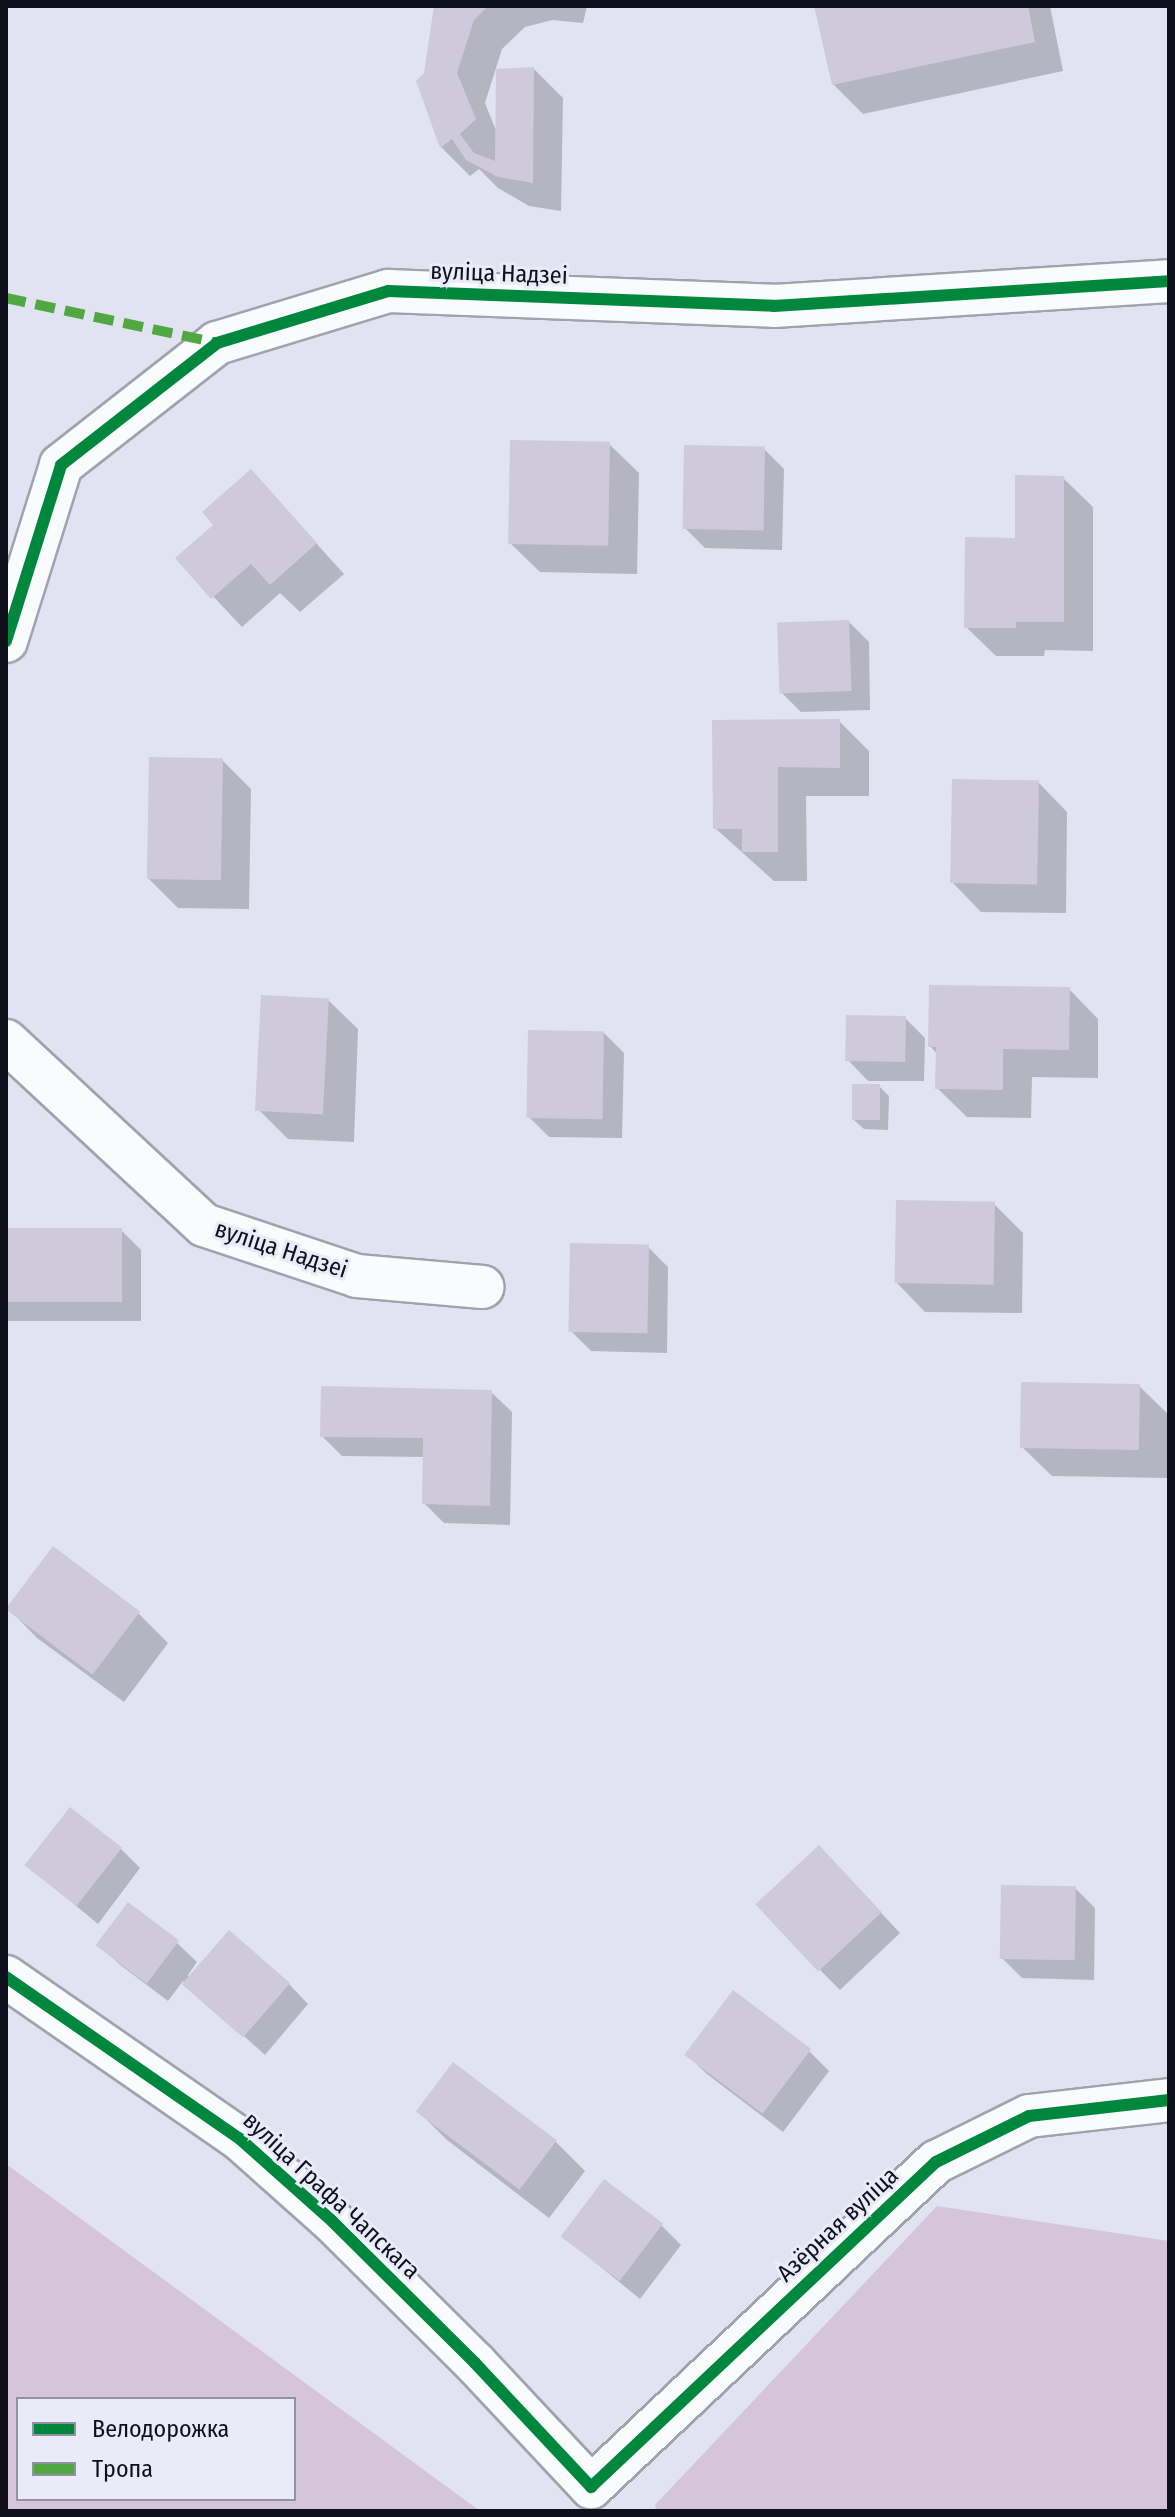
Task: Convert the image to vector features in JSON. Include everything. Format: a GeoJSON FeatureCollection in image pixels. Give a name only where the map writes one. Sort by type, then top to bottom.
{"type":"FeatureCollection","features":[{"type":"Feature","properties":{"kind":"street","name":"вуліца Надзеі"},"geometry":{"type":"LineString","coordinates":[[6,641],[61,465],[217,343],[388,291],[774,306],[1169,281]]}},
{"type":"Feature","properties":{"kind":"street","name":"вуліца Надзеі"},"geometry":{"type":"LineString","coordinates":[[6,1041],[204,1225],[357,1276],[483,1287]]}},
{"type":"Feature","properties":{"kind":"street","name":"вуліца Графа Чапскага"},"geometry":{"type":"LineString","coordinates":[[6,1977],[240,2139],[332,2221],[409,2297],[591,2487]]}},
{"type":"Feature","properties":{"kind":"street","name":"Азёрная вуліца"},"geometry":{"type":"LineString","coordinates":[[591,2487],[936,2162],[1029,2116],[1169,2100]]}},
{"type":"Feature","properties":{"kind":"shaded area"},"geometry":{"type":"Polygon","coordinates":[[[6,2164],[480,2511],[6,2511],[6,2164]]]}},
{"type":"Feature","properties":{"kind":"shaded area"},"geometry":{"type":"Polygon","coordinates":[[[937,2206],[1169,2241],[1169,2511],[657,2511],[655,2505],[937,2206]]]}},
{"type":"Feature","properties":{"kind":"building"},"geometry":{"type":"Polygon","coordinates":[[[434,6],[488,6],[474,20],[457,73],[476,119],[460,134],[474,153],[495,161],[496,69],[534,67],[533,183],[498,177],[466,160],[452,139],[440,148],[416,81],[424,73],[434,6]]]}},
{"type":"Feature","properties":{"kind":"building"},"geometry":{"type":"Polygon","coordinates":[[[814,6],[1028,6],[1035,42],[832,85],[814,6]]]}},
{"type":"Feature","properties":{"kind":"building"},"geometry":{"type":"Polygon","coordinates":[[[510,440],[610,442],[608,546],[508,544],[510,440]]]}},
{"type":"Feature","properties":{"kind":"building"},"geometry":{"type":"Polygon","coordinates":[[[684,445],[765,446],[764,530],[683,529],[684,445]]]}},
{"type":"Feature","properties":{"kind":"building"},"geometry":{"type":"Polygon","coordinates":[[[251,469],[317,543],[270,585],[251,564],[211,599],[175,558],[213,525],[202,512],[251,469]]]}},
{"type":"Feature","properties":{"kind":"building"},"geometry":{"type":"Polygon","coordinates":[[[1015,475],[1064,476],[1064,622],[1016,622],[1016,628],[964,628],[965,537],[1015,538],[1015,475]]]}},
{"type":"Feature","properties":{"kind":"building"},"geometry":{"type":"Polygon","coordinates":[[[849,620],[851,691],[780,693],[777,623],[849,620]]]}},
{"type":"Feature","properties":{"kind":"building"},"geometry":{"type":"Polygon","coordinates":[[[840,719],[840,768],[778,767],[778,852],[742,852],[742,829],[713,829],[712,720],[840,719]]]}},
{"type":"Feature","properties":{"kind":"building"},"geometry":{"type":"Polygon","coordinates":[[[149,757],[223,758],[221,880],[147,879],[149,757]]]}},
{"type":"Feature","properties":{"kind":"building"},"geometry":{"type":"Polygon","coordinates":[[[952,779],[1039,781],[1037,885],[950,883],[952,779]]]}},
{"type":"Feature","properties":{"kind":"building"},"geometry":{"type":"Polygon","coordinates":[[[929,985],[1070,987],[1069,1050],[1003,1049],[1003,1090],[935,1089],[936,1047],[928,1047],[929,985]]]}},
{"type":"Feature","properties":{"kind":"building"},"geometry":{"type":"Polygon","coordinates":[[[261,995],[329,999],[323,1114],[255,1111],[261,995]]]}},
{"type":"Feature","properties":{"kind":"building"},"geometry":{"type":"Polygon","coordinates":[[[846,1015],[906,1016],[905,1062],[845,1061],[846,1015]]]}},
{"type":"Feature","properties":{"kind":"building"},"geometry":{"type":"Polygon","coordinates":[[[528,1030],[604,1031],[602,1119],[526,1118],[528,1030]]]}},
{"type":"Feature","properties":{"kind":"building"},"geometry":{"type":"Polygon","coordinates":[[[852,1084],[880,1084],[880,1120],[852,1120],[852,1084]]]}},
{"type":"Feature","properties":{"kind":"building"},"geometry":{"type":"Polygon","coordinates":[[[896,1200],[995,1202],[994,1285],[895,1283],[896,1200]]]}},
{"type":"Feature","properties":{"kind":"building"},"geometry":{"type":"Polygon","coordinates":[[[6,1228],[122,1228],[122,1302],[6,1302],[6,1228]]]}},
{"type":"Feature","properties":{"kind":"building"},"geometry":{"type":"Polygon","coordinates":[[[570,1243],[649,1244],[647,1333],[568,1332],[570,1243]]]}},
{"type":"Feature","properties":{"kind":"building"},"geometry":{"type":"Polygon","coordinates":[[[1021,1382],[1140,1384],[1139,1450],[1020,1448],[1021,1382]]]}},
{"type":"Feature","properties":{"kind":"building"},"geometry":{"type":"Polygon","coordinates":[[[321,1386],[492,1390],[490,1506],[422,1504],[423,1438],[320,1437],[321,1386]]]}},
{"type":"Feature","properties":{"kind":"building"},"geometry":{"type":"Polygon","coordinates":[[[53,1546],[140,1612],[93,1675],[6,1610],[53,1546]]]}},
{"type":"Feature","properties":{"kind":"building"},"geometry":{"type":"Polygon","coordinates":[[[70,1807],[122,1848],[76,1906],[24,1865],[70,1807]]]}},
{"type":"Feature","properties":{"kind":"building"},"geometry":{"type":"Polygon","coordinates":[[[819,1845],[882,1912],[818,1972],[755,1904],[819,1845]]]}},
{"type":"Feature","properties":{"kind":"building"},"geometry":{"type":"Polygon","coordinates":[[[1001,1885],[1076,1886],[1075,1960],[1000,1959],[1001,1885]]]}},
{"type":"Feature","properties":{"kind":"building"},"geometry":{"type":"Polygon","coordinates":[[[128,1902],[179,1941],[147,1984],[96,1945],[128,1902]]]}},
{"type":"Feature","properties":{"kind":"building"},"geometry":{"type":"Polygon","coordinates":[[[229,1930],[290,1983],[243,2037],[182,1984],[229,1930]]]}},
{"type":"Feature","properties":{"kind":"building"},"geometry":{"type":"Polygon","coordinates":[[[733,1990],[811,2049],[763,2114],[684,2055],[733,1990]]]}},
{"type":"Feature","properties":{"kind":"building"},"geometry":{"type":"Polygon","coordinates":[[[453,2062],[557,2140],[520,2190],[416,2112],[453,2062]]]}},
{"type":"Feature","properties":{"kind":"building"},"geometry":{"type":"Polygon","coordinates":[[[604,2179],[663,2224],[620,2281],[561,2237],[604,2179]]]}},
{"type":"Feature","properties":{"kind":"marked path"},"geometry":{"type":"LineString","coordinates":[[6,298],[217,343]]}},
{"type":"Feature","properties":{"kind":"cycle path"},"geometry":{"type":"LineString","coordinates":[[6,641],[61,465],[217,343],[388,291],[774,306],[1169,281]]}},
{"type":"Feature","properties":{"kind":"cycle path"},"geometry":{"type":"LineString","coordinates":[[6,1977],[240,2139],[332,2221],[475,2363],[591,2487],[936,2162],[1029,2116],[1169,2100]]}}]}
